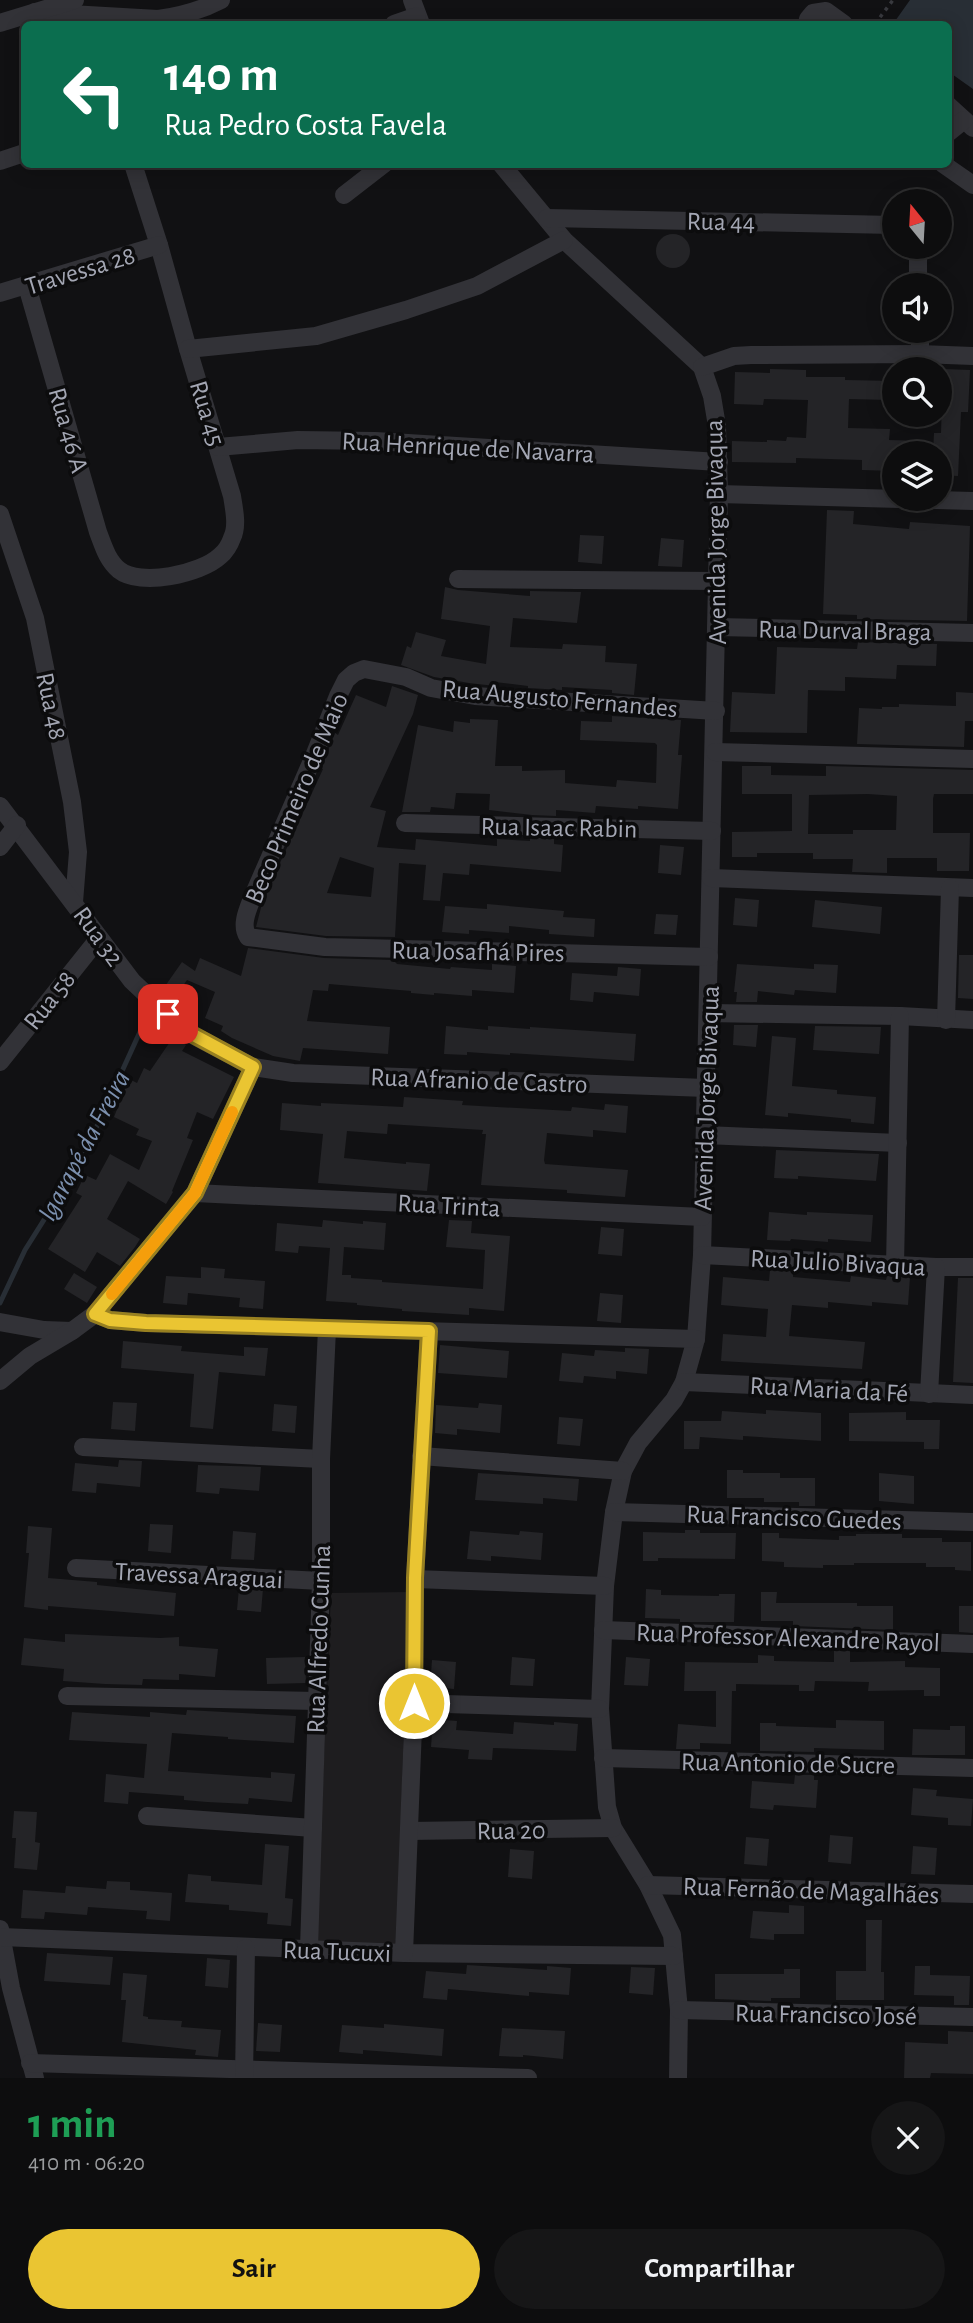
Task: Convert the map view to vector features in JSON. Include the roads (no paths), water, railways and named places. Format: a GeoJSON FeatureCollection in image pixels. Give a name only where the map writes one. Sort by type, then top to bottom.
{"type":"FeatureCollection","features":[{"type":"Feature","properties":{"kind":"street"},"geometry":{"type":"LineString","coordinates":[[0,23],[75,0]]}},
{"type":"Feature","properties":{"kind":"street"},"geometry":{"type":"LineString","coordinates":[[35,12],[158,19],[199,11],[221,0]]}},
{"type":"Feature","properties":{"kind":"street"},"geometry":{"type":"LineString","coordinates":[[808,21],[813,13],[826,11],[840,21]]}},
{"type":"Feature","properties":{"kind":"street"},"geometry":{"type":"LineString","coordinates":[[401,21],[417,14]]}},
{"type":"Feature","properties":{"kind":"street"},"geometry":{"type":"LineString","coordinates":[[952,109],[968,124],[952,131]]}},
{"type":"Feature","properties":{"kind":"street"},"geometry":{"type":"LineString","coordinates":[[1,158],[21,154]]}},
{"type":"Feature","properties":{"kind":"street","name":"Rua 45"},"geometry":{"type":"LineString","coordinates":[[118,570],[135,578],[153,579],[206,565],[222,556],[233,537],[235,520],[232,496],[218,447],[134,168]]}},
{"type":"Feature","properties":{"kind":"street"},"geometry":{"type":"LineString","coordinates":[[344,195],[379,168]]}},
{"type":"Feature","properties":{"kind":"street","name":"Avenida Jorge Bivaqua"},"geometry":{"type":"LineString","coordinates":[[505,168],[564,240],[702,367],[712,396],[717,426],[719,581],[702,1255],[696,1339],[684,1382],[674,1400],[638,1443],[623,1471],[614,1512],[605,1586],[600,1709],[607,1807],[613,1828],[648,1885],[672,1935],[679,2010],[678,2078]]}},
{"type":"Feature","properties":{"kind":"street"},"geometry":{"type":"LineString","coordinates":[[949,168],[973,185]]}},
{"type":"Feature","properties":{"kind":"street","name":"Rua 44"},"geometry":{"type":"LineString","coordinates":[[547,218],[882,225]]}},
{"type":"Feature","properties":{"kind":"street"},"geometry":{"type":"LineString","coordinates":[[188,349],[316,336],[477,286],[564,240]]}},
{"type":"Feature","properties":{"kind":"street","name":"Travessa 28"},"geometry":{"type":"LineString","coordinates":[[0,293],[159,245]]}},
{"type":"Feature","properties":{"kind":"street","name":"Rua 46 A"},"geometry":{"type":"LineString","coordinates":[[27,286],[98,532],[106,554],[118,570]]}},
{"type":"Feature","properties":{"kind":"street"},"geometry":{"type":"LineString","coordinates":[[920,343],[920,354]]}},
{"type":"Feature","properties":{"kind":"street"},"geometry":{"type":"LineString","coordinates":[[702,367],[734,356],[751,355],[973,356]]}},
{"type":"Feature","properties":{"kind":"street","name":"Rua Henrique de Navarra"},"geometry":{"type":"LineString","coordinates":[[218,447],[298,440],[387,441],[719,462]]}},
{"type":"Feature","properties":{"kind":"street"},"geometry":{"type":"LineString","coordinates":[[719,494],[973,501]]}},
{"type":"Feature","properties":{"kind":"street","name":"Rua 48"},"geometry":{"type":"LineString","coordinates":[[0,514],[35,618],[72,802],[78,852],[74,902]]}},
{"type":"Feature","properties":{"kind":"street"},"geometry":{"type":"LineString","coordinates":[[458,579],[719,581]]}},
{"type":"Feature","properties":{"kind":"street","name":"Rua Durval Braga"},"geometry":{"type":"LineString","coordinates":[[717,627],[973,633]]}},
{"type":"Feature","properties":{"kind":"street","name":"Beco Primeiro de Maio"},"geometry":{"type":"LineString","coordinates":[[248,937],[244,931],[253,896],[346,680],[364,669],[406,677]]}},
{"type":"Feature","properties":{"kind":"street","name":"Rua Augusto Fernandes"},"geometry":{"type":"LineString","coordinates":[[406,677],[431,688],[475,696],[716,711]]}},
{"type":"Feature","properties":{"kind":"street"},"geometry":{"type":"LineString","coordinates":[[715,752],[973,759]]}},
{"type":"Feature","properties":{"kind":"street","name":"Rua 32"},"geometry":{"type":"LineString","coordinates":[[0,806],[17,825],[132,981],[186,1031],[253,1067]]}},
{"type":"Feature","properties":{"kind":"street","name":"Rua Isaac Rabin"},"geometry":{"type":"LineString","coordinates":[[405,823],[712,831]]}},
{"type":"Feature","properties":{"kind":"street"},"geometry":{"type":"LineString","coordinates":[[0,846],[17,825]]}},
{"type":"Feature","properties":{"kind":"street"},"geometry":{"type":"LineString","coordinates":[[711,878],[973,888]]}},
{"type":"Feature","properties":{"kind":"street"},"geometry":{"type":"LineString","coordinates":[[946,1020],[950,888]]}},
{"type":"Feature","properties":{"kind":"street","name":"Rua 58"},"geometry":{"type":"LineString","coordinates":[[0,1062],[99,937]]}},
{"type":"Feature","properties":{"kind":"street","name":"Rua Josafhá Pires"},"geometry":{"type":"LineString","coordinates":[[248,937],[325,947],[709,957]]}},
{"type":"Feature","properties":{"kind":"street"},"geometry":{"type":"LineString","coordinates":[[708,1013],[973,1020]]}},
{"type":"Feature","properties":{"kind":"street"},"geometry":{"type":"LineString","coordinates":[[895,1265],[900,1016]]}},
{"type":"Feature","properties":{"kind":"street"},"geometry":{"type":"LineString","coordinates":[[0,1381],[30,1356],[95,1314],[195,1193],[253,1067]]}},
{"type":"Feature","properties":{"kind":"street","name":"Rua Afranio de Castro"},"geometry":{"type":"LineString","coordinates":[[253,1067],[293,1073],[706,1088]]}},
{"type":"Feature","properties":{"kind":"street"},"geometry":{"type":"LineString","coordinates":[[705,1135],[898,1143]]}},
{"type":"Feature","properties":{"kind":"street","name":"Rua Trinta"},"geometry":{"type":"LineString","coordinates":[[195,1193],[702,1217]]}},
{"type":"Feature","properties":{"kind":"street","name":"Rua Julio Bivaqua"},"geometry":{"type":"LineString","coordinates":[[702,1255],[973,1267]]}},
{"type":"Feature","properties":{"kind":"street"},"geometry":{"type":"LineString","coordinates":[[929,1394],[936,1267]]}},
{"type":"Feature","properties":{"kind":"street"},"geometry":{"type":"LineString","coordinates":[[95,1314],[110,1320],[146,1323],[696,1339]]}},
{"type":"Feature","properties":{"kind":"street"},"geometry":{"type":"LineString","coordinates":[[2,1323],[44,1330],[72,1331]]}},
{"type":"Feature","properties":{"kind":"street","name":"Rua Alfredo Cunha"},"geometry":{"type":"LineString","coordinates":[[309,1948],[321,1581],[321,1459],[327,1329]]}},
{"type":"Feature","properties":{"kind":"street"},"geometry":{"type":"LineString","coordinates":[[404,1953],[414,1703],[415,1578],[429,1331]]}},
{"type":"Feature","properties":{"kind":"street","name":"Rua Maria da Fé"},"geometry":{"type":"LineString","coordinates":[[684,1382],[973,1395]]}},
{"type":"Feature","properties":{"kind":"street"},"geometry":{"type":"LineString","coordinates":[[83,1447],[321,1459]]}},
{"type":"Feature","properties":{"kind":"street"},"geometry":{"type":"LineString","coordinates":[[421,1456],[623,1471]]}},
{"type":"Feature","properties":{"kind":"street","name":"Rua Francisco Guedes"},"geometry":{"type":"LineString","coordinates":[[614,1512],[973,1522]]}},
{"type":"Feature","properties":{"kind":"street","name":"Travessa Araguai"},"geometry":{"type":"LineString","coordinates":[[76,1568],[321,1581]]}},
{"type":"Feature","properties":{"kind":"street"},"geometry":{"type":"LineString","coordinates":[[415,1578],[605,1586]]}},
{"type":"Feature","properties":{"kind":"street","name":"Rua Professor Alexandre Rayol"},"geometry":{"type":"LineString","coordinates":[[603,1630],[973,1644]]}},
{"type":"Feature","properties":{"kind":"street"},"geometry":{"type":"LineString","coordinates":[[67,1696],[317,1701]]}},
{"type":"Feature","properties":{"kind":"street"},"geometry":{"type":"LineString","coordinates":[[414,1703],[600,1709]]}},
{"type":"Feature","properties":{"kind":"street","name":"Rua Antonio de Sucre"},"geometry":{"type":"LineString","coordinates":[[603,1758],[973,1768]]}},
{"type":"Feature","properties":{"kind":"street"},"geometry":{"type":"LineString","coordinates":[[147,1816],[313,1828]]}},
{"type":"Feature","properties":{"kind":"street","name":"Rua 20"},"geometry":{"type":"LineString","coordinates":[[408,1832],[613,1828]]}},
{"type":"Feature","properties":{"kind":"street","name":"Rua Fernão de Magalhães"},"geometry":{"type":"LineString","coordinates":[[648,1885],[973,1894]]}},
{"type":"Feature","properties":{"kind":"street"},"geometry":{"type":"LineString","coordinates":[[0,1929],[11,1988],[32,2070],[528,2078]]}},
{"type":"Feature","properties":{"kind":"street","name":"Rua Tucuxi"},"geometry":{"type":"LineString","coordinates":[[1,1937],[404,1953],[674,1956]]}},
{"type":"Feature","properties":{"kind":"street"},"geometry":{"type":"LineString","coordinates":[[244,2074],[246,1948]]}},
{"type":"Feature","properties":{"kind":"street","name":"Rua Francisco José"},"geometry":{"type":"LineString","coordinates":[[679,2010],[973,2017]]}},
{"type":"Feature","properties":{"kind":"waterway","name":"Igarapé da Freira"},"geometry":{"type":"LineString","coordinates":[[0,1303],[25,1250],[81,1161],[144,1023]]}}]}
